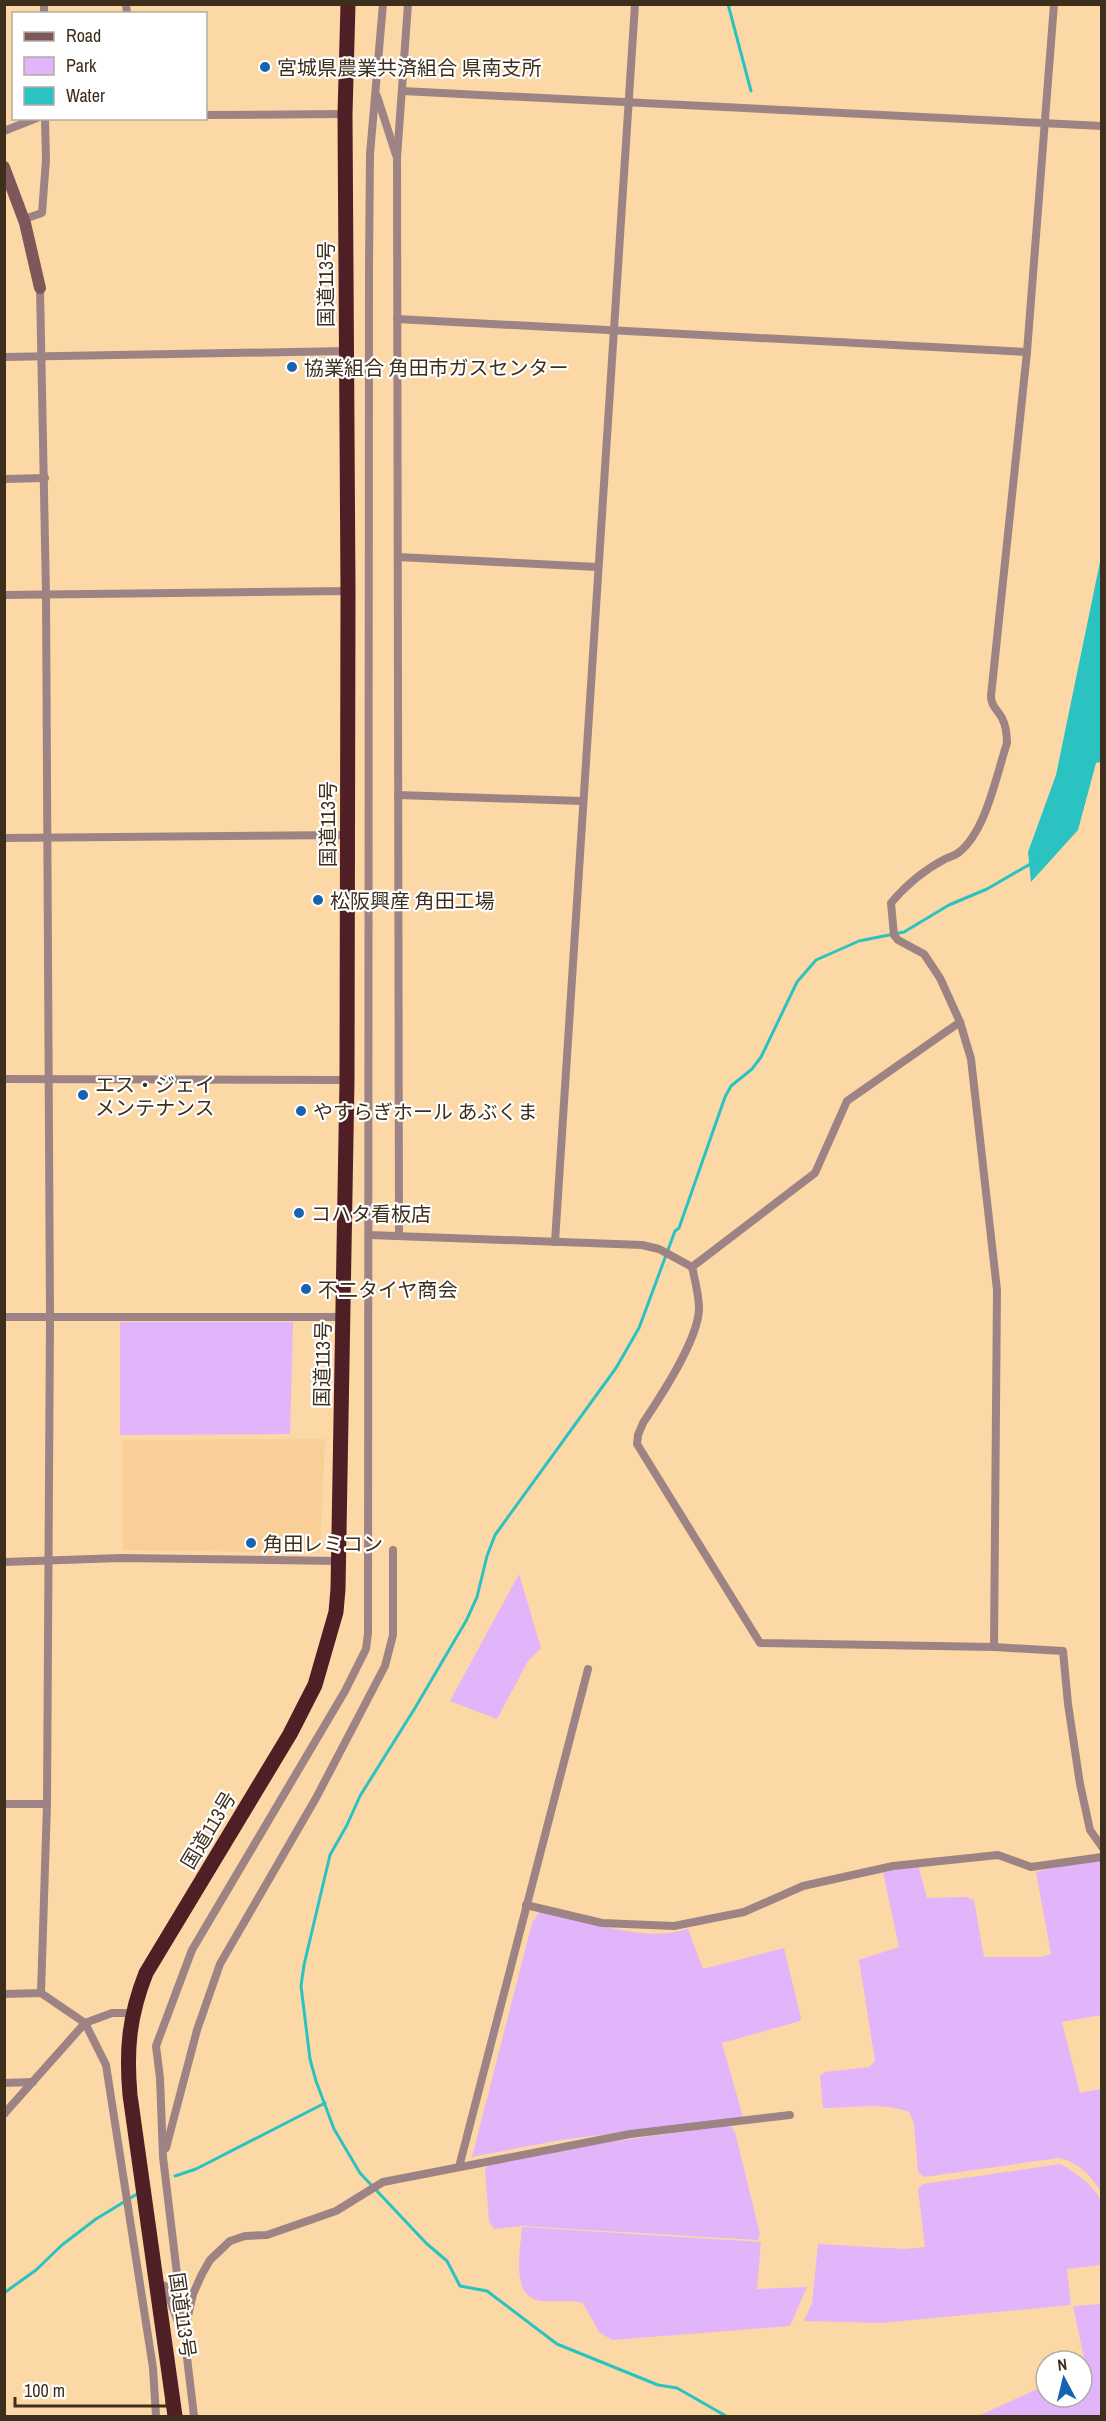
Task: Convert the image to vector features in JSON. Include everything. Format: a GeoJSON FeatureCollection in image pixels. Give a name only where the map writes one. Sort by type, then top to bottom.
{"type":"FeatureCollection","features":[{"type":"Feature","properties":{"kind":"highway","name":"国道113号"},"geometry":{"type":"LineString","coordinates":[[175,2416],[129,2086],[127,2057],[132,2013],[146,1973],[290,1734],[315,1685],[336,1612],[345,1317],[347,1080],[348,591],[345,114],[348,4]]}},
{"type":"Feature","properties":{"kind":"street"},"geometry":{"type":"LineString","coordinates":[[194,2416],[163,2157],[160,2078],[156,2046],[192,1950],[345,1691],[366,1649],[369,1235],[370,154],[383,4]]}},
{"type":"Feature","properties":{"kind":"street"},"geometry":{"type":"LineString","coordinates":[[399,1235],[397,158],[408,4]]}},
{"type":"Feature","properties":{"kind":"street"},"geometry":{"type":"LineString","coordinates":[[555,1242],[635,4]]}},
{"type":"Feature","properties":{"kind":"street"},"geometry":{"type":"LineString","coordinates":[[994,1647],[997,1290],[971,1059],[960,1022],[940,978],[924,954],[898,940],[894,935],[891,903],[907,884],[957,853],[971,840],[982,821],[1007,743],[1005,726],[991,704],[991,696],[1027,352],[1054,4]]}},
{"type":"Feature","properties":{"kind":"street"},"geometry":{"type":"LineString","coordinates":[[402,91],[1101,126]]}},
{"type":"Feature","properties":{"kind":"street"},"geometry":{"type":"LineString","coordinates":[[376,92],[397,158]]}},
{"type":"Feature","properties":{"kind":"street"},"geometry":{"type":"LineString","coordinates":[[207,115],[345,114]]}},
{"type":"Feature","properties":{"kind":"street"},"geometry":{"type":"LineString","coordinates":[[4,131],[32,120]]}},
{"type":"Feature","properties":{"kind":"street"},"geometry":{"type":"LineString","coordinates":[[24,219],[42,213],[46,160],[45,120]]}},
{"type":"Feature","properties":{"kind":"street"},"geometry":{"type":"LineString","coordinates":[[4,167],[24,219],[40,288],[40,357],[45,478],[50,1559],[47,1804],[41,1993]]}},
{"type":"Feature","properties":{"kind":"street"},"geometry":{"type":"LineString","coordinates":[[397,319],[1027,352]]}},
{"type":"Feature","properties":{"kind":"street"},"geometry":{"type":"LineString","coordinates":[[4,357],[347,351]]}},
{"type":"Feature","properties":{"kind":"street"},"geometry":{"type":"LineString","coordinates":[[4,479],[45,478]]}},
{"type":"Feature","properties":{"kind":"street"},"geometry":{"type":"LineString","coordinates":[[398,557],[597,567]]}},
{"type":"Feature","properties":{"kind":"street"},"geometry":{"type":"LineString","coordinates":[[4,595],[348,591]]}},
{"type":"Feature","properties":{"kind":"street"},"geometry":{"type":"LineString","coordinates":[[398,795],[582,801]]}},
{"type":"Feature","properties":{"kind":"street"},"geometry":{"type":"LineString","coordinates":[[4,837],[348,835]]}},
{"type":"Feature","properties":{"kind":"street"},"geometry":{"type":"LineString","coordinates":[[692,1267],[815,1173],[847,1101],[960,1022]]}},
{"type":"Feature","properties":{"kind":"street"},"geometry":{"type":"LineString","coordinates":[[4,1079],[347,1080]]}},
{"type":"Feature","properties":{"kind":"street"},"geometry":{"type":"LineString","coordinates":[[369,1235],[642,1245],[659,1249],[692,1267]]}},
{"type":"Feature","properties":{"kind":"street"},"geometry":{"type":"LineString","coordinates":[[692,1267],[699,1309],[696,1324],[684,1355],[643,1423],[638,1435],[638,1444],[760,1643],[994,1647],[1063,1651],[1080,1784],[1090,1830],[1101,1847]]}},
{"type":"Feature","properties":{"kind":"street"},"geometry":{"type":"LineString","coordinates":[[4,1317],[345,1317]]}},
{"type":"Feature","properties":{"kind":"street"},"geometry":{"type":"LineString","coordinates":[[163,2157],[197,2030],[220,1964],[316,1798],[385,1666],[393,1635],[393,1550]]}},
{"type":"Feature","properties":{"kind":"street"},"geometry":{"type":"LineString","coordinates":[[4,1562],[37,1563],[50,1559],[338,1561]]}},
{"type":"Feature","properties":{"kind":"street"},"geometry":{"type":"LineString","coordinates":[[459,2167],[588,1669]]}},
{"type":"Feature","properties":{"kind":"street"},"geometry":{"type":"LineString","coordinates":[[4,1804],[47,1804]]}},
{"type":"Feature","properties":{"kind":"street"},"geometry":{"type":"LineString","coordinates":[[526,1905],[602,1923],[674,1926],[744,1912],[803,1886],[893,1866],[998,1855],[1031,1867],[1101,1857]]}},
{"type":"Feature","properties":{"kind":"street"},"geometry":{"type":"LineString","coordinates":[[4,1994],[41,1993],[85,2023],[106,2065],[153,2368],[156,2416]]}},
{"type":"Feature","properties":{"kind":"street"},"geometry":{"type":"LineString","coordinates":[[4,2114],[85,2023],[112,2013],[132,2013]]}},
{"type":"Feature","properties":{"kind":"street"},"geometry":{"type":"LineString","coordinates":[[4,2083],[33,2082]]}},
{"type":"Feature","properties":{"kind":"street"},"geometry":{"type":"LineString","coordinates":[[185,2329],[193,2294],[202,2274],[210,2260],[230,2241],[244,2236],[267,2235],[336,2211],[383,2182],[630,2134],[790,2115]]}},
{"type":"Feature","properties":{"kind":"street"},"geometry":{"type":"LineString","coordinates":[[157,2284],[165,2286],[178,2322],[185,2329]]}},
{"type":"Feature","properties":{"kind":"shaded area"},"geometry":{"type":"Polygon","coordinates":[[[325,1439],[320,1553],[123,1550],[122,1440],[325,1439]]]}},
{"type":"Feature","properties":{"kind":"green space"},"geometry":{"type":"Polygon","coordinates":[[[120,1322],[293,1322],[290,1434],[120,1435],[120,1322]]]}},
{"type":"Feature","properties":{"kind":"green space"},"geometry":{"type":"Polygon","coordinates":[[[519,1574],[541,1648],[528,1661],[497,1719],[450,1701],[519,1574]]]}},
{"type":"Feature","properties":{"kind":"green space"},"geometry":{"type":"Polygon","coordinates":[[[1095,1858],[1101,1859],[1101,2015],[1062,2022],[1080,2093],[1101,2089],[1101,2191],[1083,2170],[1058,2158],[924,2177],[918,2172],[914,2124],[909,2112],[878,2106],[823,2108],[820,2076],[825,2072],[869,2067],[875,2061],[859,1960],[899,1947],[883,1872],[918,1865],[927,1898],[966,1897],[974,1900],[984,1957],[1042,1957],[1051,1954],[1036,1872],[1095,1858]]]}},
{"type":"Feature","properties":{"kind":"green space"},"geometry":{"type":"Polygon","coordinates":[[[540,1911],[636,1932],[672,1933],[688,1929],[703,1969],[784,1948],[800,2021],[722,2043],[743,2117],[561,2140],[472,2157],[532,1923],[540,1911]]]}},
{"type":"Feature","properties":{"kind":"green space"},"geometry":{"type":"Polygon","coordinates":[[[730,2125],[735,2132],[760,2234],[758,2240],[522,2226],[494,2229],[489,2221],[485,2170],[489,2163],[610,2142],[730,2125]]]}},
{"type":"Feature","properties":{"kind":"green space"},"geometry":{"type":"Polygon","coordinates":[[[1060,2164],[1078,2175],[1096,2192],[1103,2209],[1101,2265],[1067,2269],[1071,2305],[881,2323],[804,2321],[812,2303],[818,2244],[905,2249],[925,2247],[918,2189],[923,2184],[1060,2164]]]}},
{"type":"Feature","properties":{"kind":"green space"},"geometry":{"type":"Polygon","coordinates":[[[522,2227],[761,2242],[757,2289],[807,2287],[790,2326],[612,2340],[599,2332],[583,2303],[541,2301],[531,2298],[524,2291],[519,2270],[522,2227]]]}},
{"type":"Feature","properties":{"kind":"green space"},"geometry":{"type":"Polygon","coordinates":[[[1101,2304],[1101,2416],[978,2416],[1034,2390],[1034,2409],[1094,2409],[1094,2349],[1082,2349],[1073,2306],[1101,2304]]]}},
{"type":"Feature","properties":{"kind":"water"},"geometry":{"type":"Polygon","coordinates":[[[1101,557],[1101,762],[1096,763],[1078,830],[1031,882],[1028,852],[1056,775],[1101,557]]]}},
{"type":"Feature","properties":{"kind":"waterway"},"geometry":{"type":"LineString","coordinates":[[728,4],[751,91]]}},
{"type":"Feature","properties":{"kind":"waterway"},"geometry":{"type":"LineString","coordinates":[[726,2416],[677,2388],[658,2385],[557,2344],[487,2291],[460,2286],[447,2261],[426,2243],[360,2173],[334,2129],[310,2059],[301,1986],[304,1965],[330,1855],[360,1796],[466,1621],[477,1597],[487,1556],[495,1535],[616,1368],[639,1328],[675,1231],[679,1228],[725,1097],[731,1086],[752,1069],[761,1057],[797,982],[816,960],[859,941],[904,932],[949,905],[987,889],[1032,863]]}},
{"type":"Feature","properties":{"kind":"waterway"},"geometry":{"type":"LineString","coordinates":[[175,2176],[196,2169],[325,2103]]}},
{"type":"Feature","properties":{"kind":"waterway"},"geometry":{"type":"LineString","coordinates":[[4,2293],[36,2270],[62,2245],[96,2219],[137,2194]]}},
{"type":"Feature","properties":{"kind":"place","name":"宮城県農業共済組合 県南支所"},"geometry":{"type":"Point","coordinates":[265,67]}},
{"type":"Feature","properties":{"kind":"place","name":"協業組合 角田市ガスセンター"},"geometry":{"type":"Point","coordinates":[292,367]}},
{"type":"Feature","properties":{"kind":"place","name":"松阪興産 角田工場"},"geometry":{"type":"Point","coordinates":[318,900]}},
{"type":"Feature","properties":{"kind":"place","name":"エス・ジェイ メンテナンス"},"geometry":{"type":"Point","coordinates":[83,1095]}},
{"type":"Feature","properties":{"kind":"place","name":"やすらぎホール あぶくま"},"geometry":{"type":"Point","coordinates":[301,1111]}},
{"type":"Feature","properties":{"kind":"place","name":"コハタ看板店"},"geometry":{"type":"Point","coordinates":[299,1213]}},
{"type":"Feature","properties":{"kind":"place","name":"不二タイヤ商会"},"geometry":{"type":"Point","coordinates":[306,1289]}},
{"type":"Feature","properties":{"kind":"place","name":"角田レミコン"},"geometry":{"type":"Point","coordinates":[251,1543]}}]}
